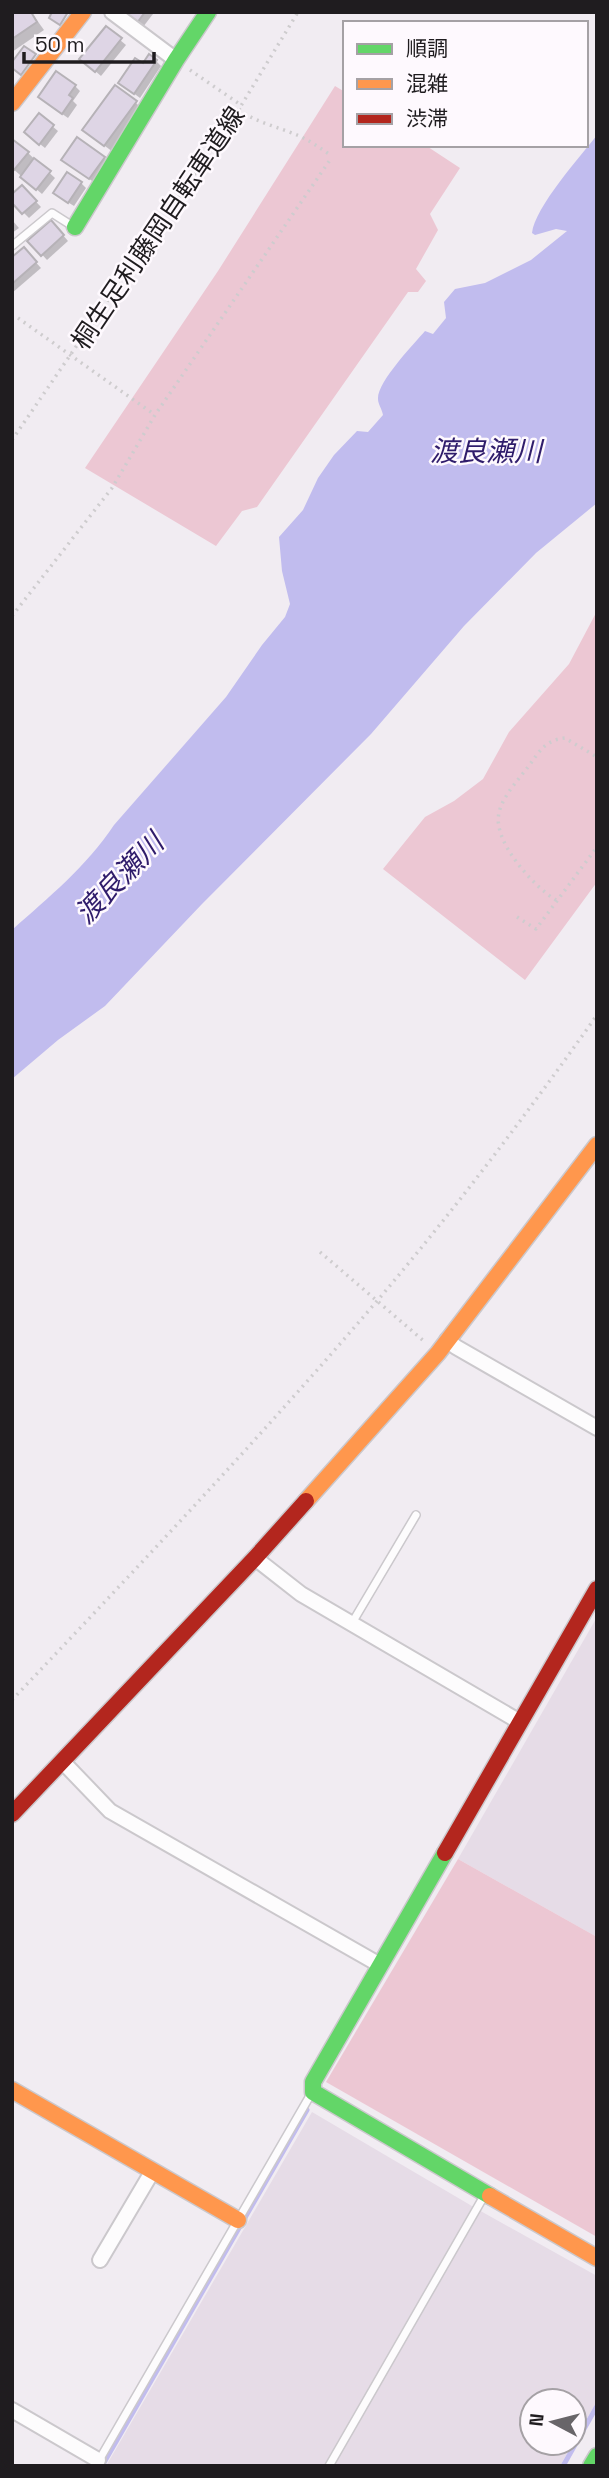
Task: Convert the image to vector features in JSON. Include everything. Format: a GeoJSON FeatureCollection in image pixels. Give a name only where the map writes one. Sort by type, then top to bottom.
{"type":"FeatureCollection","features":[{"type":"Feature","properties":{"kind":"street"},"geometry":{"type":"LineString","coordinates":[[12,103],[83,12]]}},
{"type":"Feature","properties":{"kind":"street"},"geometry":{"type":"LineString","coordinates":[[112,12],[176,60]]}},
{"type":"Feature","properties":{"kind":"street"},"geometry":{"type":"LineString","coordinates":[[75,227],[208,12]]}},
{"type":"Feature","properties":{"kind":"street"},"geometry":{"type":"LineString","coordinates":[[12,1814],[255,1558],[447,1340],[597,1145]]}},
{"type":"Feature","properties":{"kind":"street"},"geometry":{"type":"LineString","coordinates":[[447,1340],[597,1427]]}},
{"type":"Feature","properties":{"kind":"street"},"geometry":{"type":"LineString","coordinates":[[255,1558],[301,1594],[520,1722]]}},
{"type":"Feature","properties":{"kind":"street"},"geometry":{"type":"LineString","coordinates":[[597,1589],[313,2082],[313,2092],[597,2258]]}},
{"type":"Feature","properties":{"kind":"street"},"geometry":{"type":"LineString","coordinates":[[62,1761],[110,1811],[380,1965]]}},
{"type":"Feature","properties":{"kind":"street"},"geometry":{"type":"LineString","coordinates":[[12,2090],[238,2220]]}},
{"type":"Feature","properties":{"kind":"street"},"geometry":{"type":"LineString","coordinates":[[100,2260],[152,2172]]}},
{"type":"Feature","properties":{"kind":"street"},"geometry":{"type":"LineString","coordinates":[[12,2410],[97,2463]]}},
{"type":"Feature","properties":{"kind":"street"},"geometry":{"type":"LineString","coordinates":[[591,2466],[597,2456]]}},
{"type":"Feature","properties":{"kind":"lane"},"geometry":{"type":"LineString","coordinates":[[12,246],[52,213],[75,227]]}},
{"type":"Feature","properties":{"kind":"lane"},"geometry":{"type":"LineString","coordinates":[[352,1624],[416,1515]]}},
{"type":"Feature","properties":{"kind":"lane"},"geometry":{"type":"LineString","coordinates":[[97,2463],[313,2092]]}},
{"type":"Feature","properties":{"kind":"lane"},"geometry":{"type":"LineString","coordinates":[[329,2466],[486,2194]]}},
{"type":"Feature","properties":{"kind":"path","name":"桐生足利藤岡自転車道線"},"geometry":{"type":"LineString","coordinates":[[12,440],[240,107],[298,12]]}},
{"type":"Feature","properties":{"kind":"path"},"geometry":{"type":"LineString","coordinates":[[12,616],[112,488],[155,415],[331,158],[305,138],[252,118],[194,73]]}},
{"type":"Feature","properties":{"kind":"path"},"geometry":{"type":"LineString","coordinates":[[18,318],[155,415]]}},
{"type":"Feature","properties":{"kind":"path"},"geometry":{"type":"LineString","coordinates":[[556,900],[545,894],[513,857],[500,836],[498,814],[516,784],[548,742],[565,738],[597,757]]}},
{"type":"Feature","properties":{"kind":"path"},"geometry":{"type":"LineString","coordinates":[[517,917],[536,929],[597,847]]}},
{"type":"Feature","properties":{"kind":"path"},"geometry":{"type":"LineString","coordinates":[[12,1700],[206,1494],[377,1301],[479,1176],[597,1016]]}},
{"type":"Feature","properties":{"kind":"path"},"geometry":{"type":"LineString","coordinates":[[320,1252],[424,1341]]}},
{"type":"Feature","properties":{"kind":"shaded area"},"geometry":{"type":"Polygon","coordinates":[[[335,86],[343,91],[343,147],[428,147],[460,168],[430,214],[438,230],[416,269],[426,281],[418,292],[408,292],[257,507],[242,511],[216,546],[85,468],[218,271],[335,86]]]}},
{"type":"Feature","properties":{"kind":"shaded area"},"geometry":{"type":"Polygon","coordinates":[[[597,611],[597,882],[525,980],[383,869],[425,817],[454,801],[483,779],[509,732],[569,664],[597,611]]]}},
{"type":"Feature","properties":{"kind":"shaded area"},"geometry":{"type":"Polygon","coordinates":[[[597,1617],[597,1937],[458,1859],[597,1617]]]}},
{"type":"Feature","properties":{"kind":"shaded area"},"geometry":{"type":"Polygon","coordinates":[[[458,1859],[597,1937],[597,2237],[326,2082],[458,1859]]]}},
{"type":"Feature","properties":{"kind":"shaded area"},"geometry":{"type":"Polygon","coordinates":[[[312,2112],[597,2276],[597,2401],[588,2417],[588,2387],[518,2387],[518,2457],[565,2457],[560,2466],[106,2466],[312,2112]]]}},
{"type":"Feature","properties":{"kind":"water","name":"渡良瀬川"},"geometry":{"type":"Polygon","coordinates":[[[597,135],[597,503],[536,553],[464,626],[371,734],[105,1006],[58,1040],[12,1079],[12,930],[66,881],[91,854],[226,697],[285,617],[290,604],[282,571],[279,537],[303,510],[318,478],[334,455],[357,431],[368,432],[383,415],[378,399],[383,383],[425,331],[433,334],[446,318],[444,302],[455,289],[485,283],[531,260],[567,231],[556,229],[535,235],[532,233],[549,196],[597,135]]]}},
{"type":"Feature","properties":{"kind":"building"},"geometry":{"type":"Polygon","coordinates":[[[12,12],[31,12],[37,22],[12,39],[12,12]]]}},
{"type":"Feature","properties":{"kind":"building"},"geometry":{"type":"Polygon","coordinates":[[[52,12],[68,12],[60,25],[49,18],[52,12]]]}},
{"type":"Feature","properties":{"kind":"building"},"geometry":{"type":"Polygon","coordinates":[[[145,12],[137,23],[125,14],[145,12]]]}},
{"type":"Feature","properties":{"kind":"building"},"geometry":{"type":"Polygon","coordinates":[[[106,26],[122,38],[95,72],[79,59],[106,26]]]}},
{"type":"Feature","properties":{"kind":"building"},"geometry":{"type":"Polygon","coordinates":[[[24,46],[36,54],[21,75],[12,68],[12,62],[24,46]]]}},
{"type":"Feature","properties":{"kind":"building"},"geometry":{"type":"Polygon","coordinates":[[[149,54],[157,60],[134,94],[118,83],[135,58],[143,63],[149,54]]]}},
{"type":"Feature","properties":{"kind":"building"},"geometry":{"type":"Polygon","coordinates":[[[56,71],[76,85],[69,95],[73,98],[62,114],[38,97],[56,71]]]}},
{"type":"Feature","properties":{"kind":"building"},"geometry":{"type":"Polygon","coordinates":[[[115,85],[137,101],[104,146],[82,130],[115,85]]]}},
{"type":"Feature","properties":{"kind":"building"},"geometry":{"type":"Polygon","coordinates":[[[39,113],[54,125],[39,145],[24,132],[39,113]]]}},
{"type":"Feature","properties":{"kind":"building"},"geometry":{"type":"Polygon","coordinates":[[[77,137],[105,157],[89,179],[61,160],[77,137]]]}},
{"type":"Feature","properties":{"kind":"building"},"geometry":{"type":"Polygon","coordinates":[[[12,139],[29,152],[14,170],[12,169],[12,139]]]}},
{"type":"Feature","properties":{"kind":"building"},"geometry":{"type":"Polygon","coordinates":[[[34,158],[51,171],[36,190],[20,177],[34,158]]]}},
{"type":"Feature","properties":{"kind":"building"},"geometry":{"type":"Polygon","coordinates":[[[67,172],[82,182],[68,203],[53,193],[67,172]]]}},
{"type":"Feature","properties":{"kind":"building"},"geometry":{"type":"Polygon","coordinates":[[[22,185],[37,201],[22,214],[12,203],[12,194],[22,185]]]}},
{"type":"Feature","properties":{"kind":"building"},"geometry":{"type":"Polygon","coordinates":[[[51,220],[64,235],[41,256],[27,241],[51,220]]]}},
{"type":"Feature","properties":{"kind":"building"},"geometry":{"type":"Polygon","coordinates":[[[24,247],[37,262],[12,284],[12,257],[24,247]]]}},
{"type":"Feature","properties":{"kind":"waterway"},"geometry":{"type":"LineString","coordinates":[[102,2466],[307,2110]]}},
{"type":"Feature","properties":{"kind":"waterway"},"geometry":{"type":"LineString","coordinates":[[563,2466],[597,2406]]}},
{"type":"Feature","properties":{"kind":"traffic: fast"},"geometry":{"type":"LineString","coordinates":[[75,227],[208,12]]}},
{"type":"Feature","properties":{"kind":"traffic: fast"},"geometry":{"type":"LineString","coordinates":[[445,1853],[313,2082],[313,2092],[490,2196]]}},
{"type":"Feature","properties":{"kind":"traffic: fast"},"geometry":{"type":"LineString","coordinates":[[591,2466],[597,2456]]}},
{"type":"Feature","properties":{"kind":"traffic: slow"},"geometry":{"type":"LineString","coordinates":[[12,103],[83,12]]}},
{"type":"Feature","properties":{"kind":"traffic: slow"},"geometry":{"type":"LineString","coordinates":[[306,1501],[438,1353],[597,1145]]}},
{"type":"Feature","properties":{"kind":"traffic: slow"},"geometry":{"type":"LineString","coordinates":[[12,2090],[238,2220]]}},
{"type":"Feature","properties":{"kind":"traffic: slow"},"geometry":{"type":"LineString","coordinates":[[490,2196],[597,2258]]}},
{"type":"Feature","properties":{"kind":"traffic: jam"},"geometry":{"type":"LineString","coordinates":[[12,1814],[306,1501]]}},
{"type":"Feature","properties":{"kind":"traffic: jam"},"geometry":{"type":"LineString","coordinates":[[445,1853],[597,1589]]}}]}
